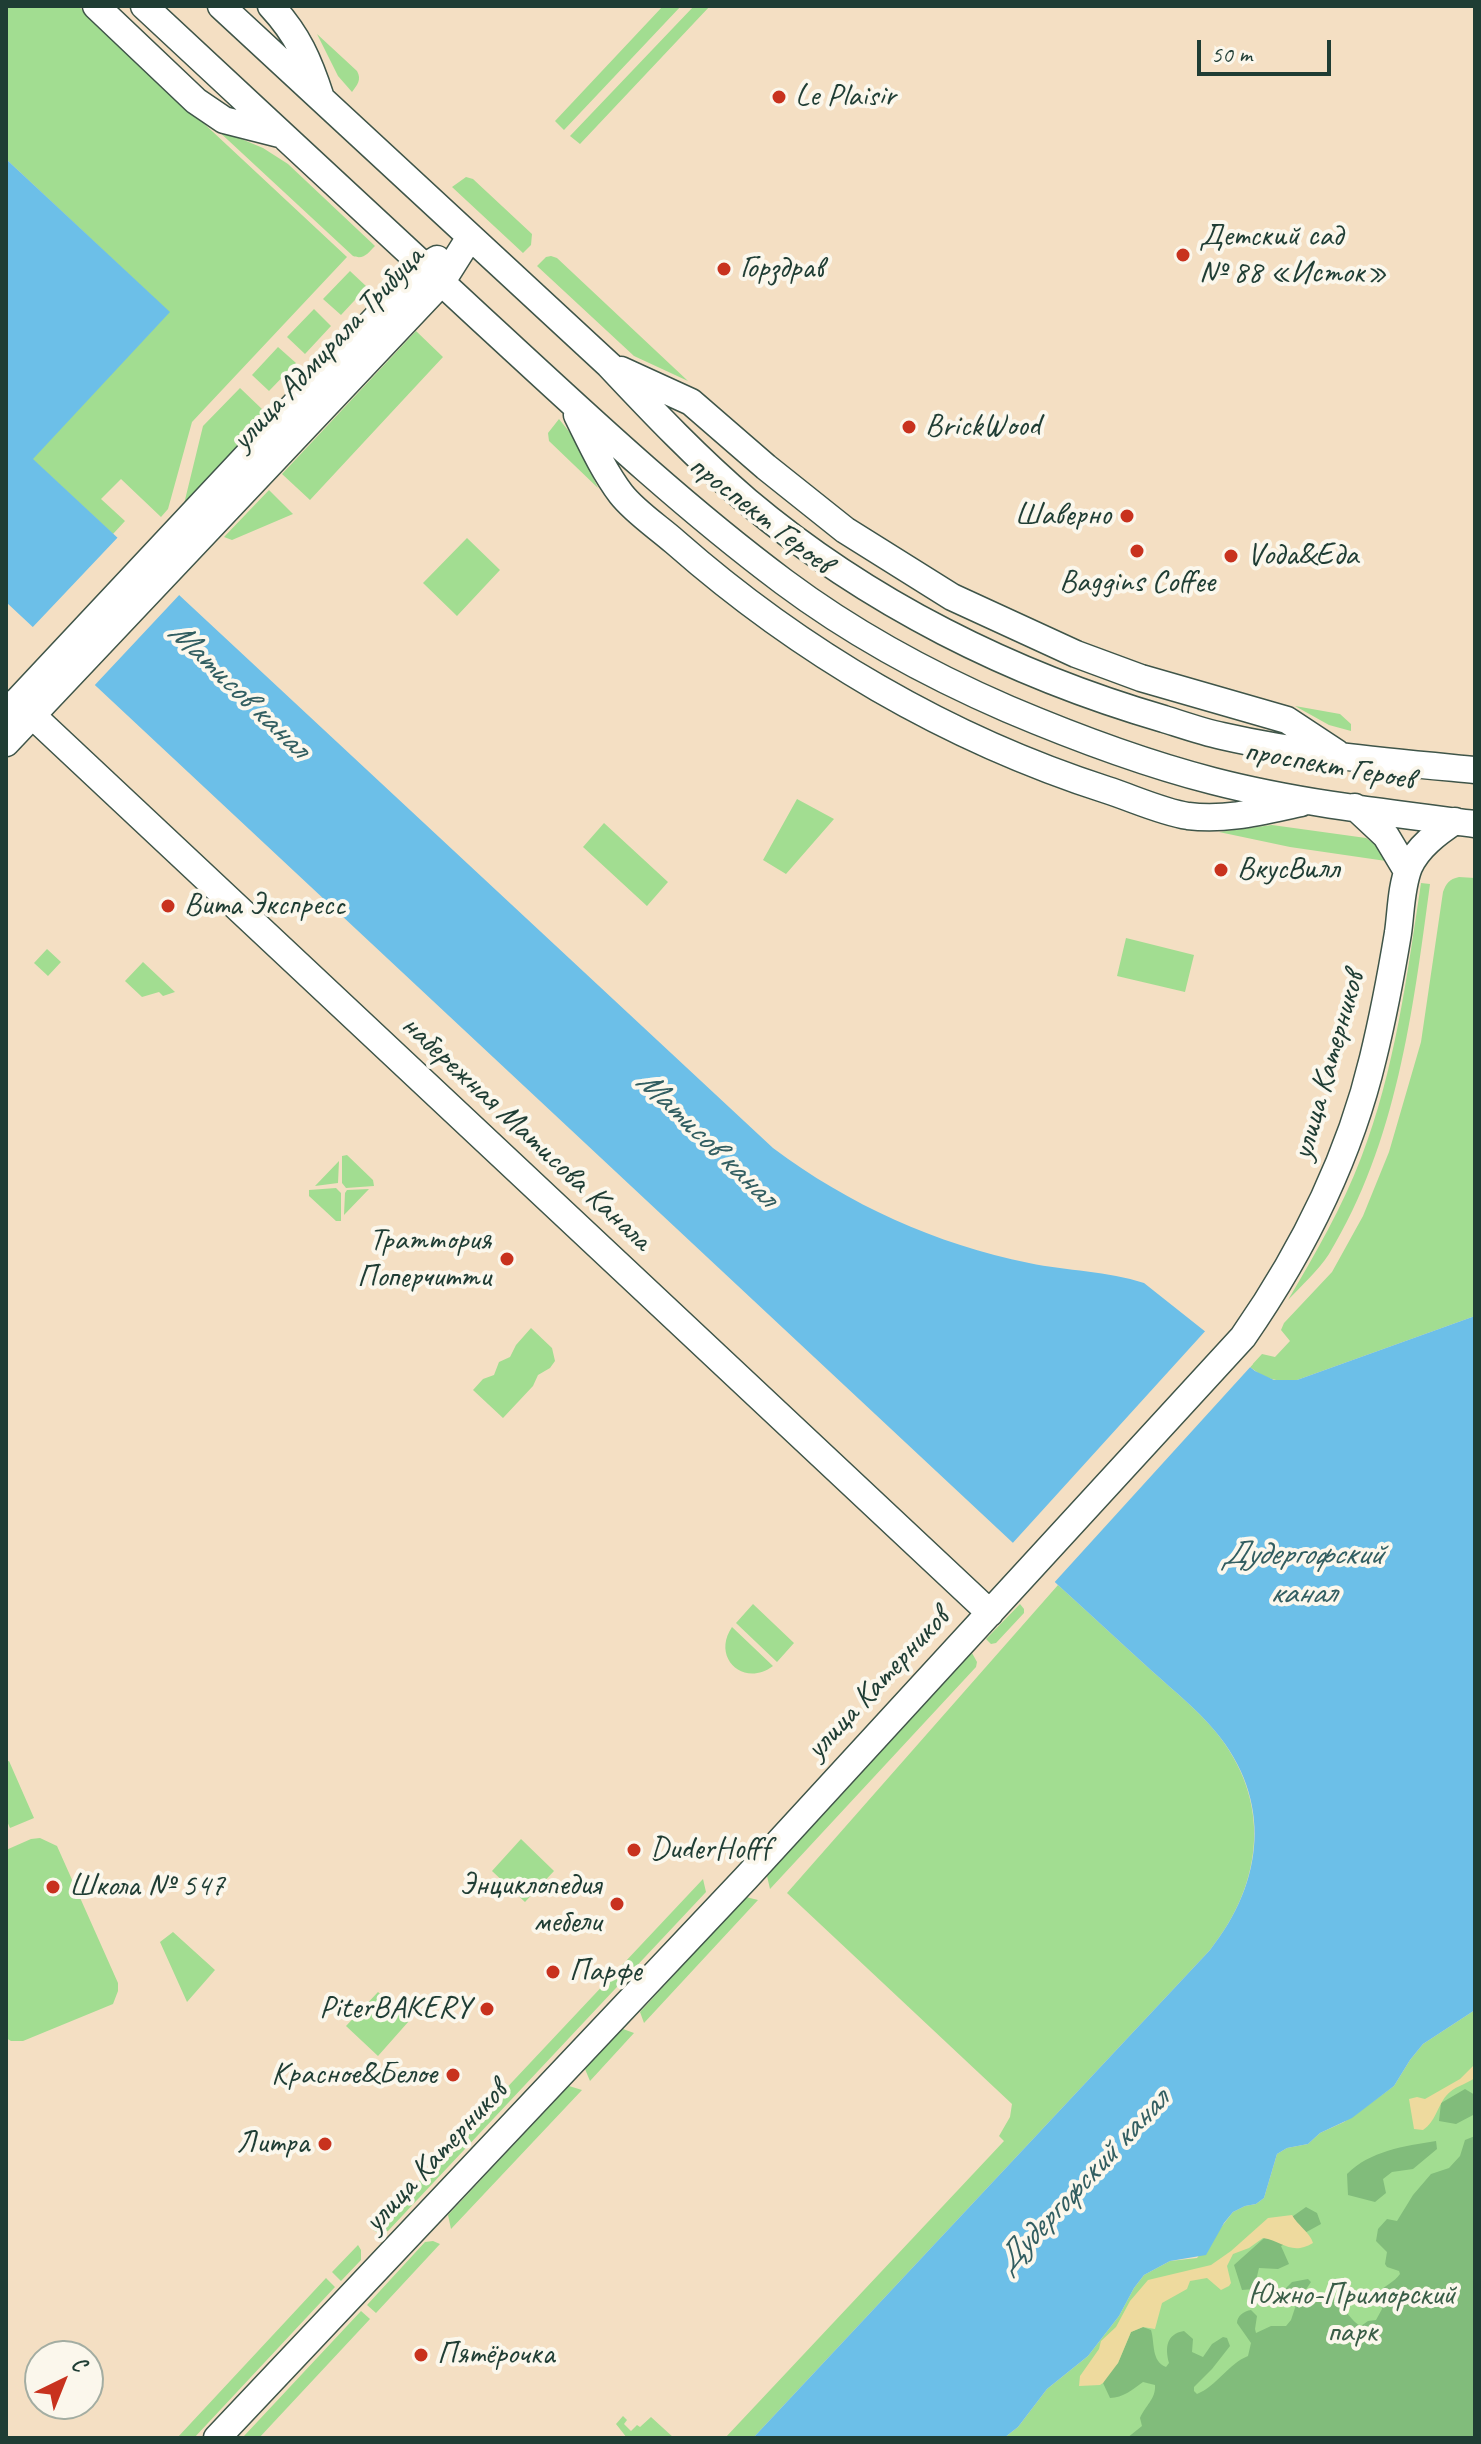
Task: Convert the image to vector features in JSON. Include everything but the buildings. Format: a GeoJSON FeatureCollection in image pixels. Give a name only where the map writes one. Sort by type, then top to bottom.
{"type":"FeatureCollection","features":[{"type":"Feature","properties":{"kind":"street"},"geometry":{"type":"LineString","coordinates":[[96,6],[196,101],[214,114],[224,120],[283,136]]}},
{"type":"Feature","properties":{"kind":"street","name":"проспект Героев"},"geometry":{"type":"LineString","coordinates":[[144,6],[570,401],[722,534],[787,585],[852,627],[1004,707],[1094,744],[1213,781],[1312,801],[1465,823]]}},
{"type":"Feature","properties":{"kind":"street","name":"проспект Героев"},"geometry":{"type":"LineString","coordinates":[[221,6],[609,365],[669,429],[760,511],[848,575],[940,630],[1016,667],[1111,703],[1222,736],[1343,757],[1475,770]]}},
{"type":"Feature","properties":{"kind":"street"},"geometry":{"type":"LineString","coordinates":[[271,6],[289,26],[310,63],[321,98]]}},
{"type":"Feature","properties":{"kind":"street","name":"улица Адмирала Трибуца"},"geometry":{"type":"LineString","coordinates":[[6,743],[18,710],[60,671],[470,237]]}},
{"type":"Feature","properties":{"kind":"street"},"geometry":{"type":"LineString","coordinates":[[609,365],[691,402],[754,458],[845,530],[952,597],[1076,654],[1141,678],[1287,720],[1343,757]]}},
{"type":"Feature","properties":{"kind":"street"},"geometry":{"type":"LineString","coordinates":[[570,401],[622,496],[764,615],[834,662],[905,703],[1034,763],[1186,816],[1235,818],[1312,801]]}},
{"type":"Feature","properties":{"kind":"street","name":"набережная Матисова Канала"},"geometry":{"type":"LineString","coordinates":[[18,710],[990,1613]]}},
{"type":"Feature","properties":{"kind":"street"},"geometry":{"type":"LineString","coordinates":[[1355,807],[1386,836],[1407,871]]}},
{"type":"Feature","properties":{"kind":"street","name":"улица Катерников"},"geometry":{"type":"LineString","coordinates":[[217,2438],[746,1878],[1243,1337],[1269,1299],[1315,1216],[1355,1120],[1373,1060],[1407,871],[1415,855],[1427,843],[1465,823]]}},
{"type":"Feature","properties":{"kind":"green space"},"geometry":{"type":"Polygon","coordinates":[[[6,6],[78,6],[347,257],[192,422],[168,509],[161,517],[121,479],[101,499],[125,521],[113,534],[32,459],[169,312],[6,159],[6,6]]]}},
{"type":"Feature","properties":{"kind":"green space"},"geometry":{"type":"Polygon","coordinates":[[[663,6],[681,6],[564,130],[555,121],[663,6]]]}},
{"type":"Feature","properties":{"kind":"green space"},"geometry":{"type":"Polygon","coordinates":[[[694,6],[710,6],[580,144],[570,136],[694,6]]]}},
{"type":"Feature","properties":{"kind":"green space"},"geometry":{"type":"Polygon","coordinates":[[[317,34],[357,71],[359,80],[352,92],[338,76],[317,34]]]}},
{"type":"Feature","properties":{"kind":"green space"},"geometry":{"type":"Polygon","coordinates":[[[215,128],[263,148],[288,164],[375,246],[363,256],[353,256],[215,128]]]}},
{"type":"Feature","properties":{"kind":"green space"},"geometry":{"type":"Polygon","coordinates":[[[466,177],[473,179],[532,234],[531,245],[523,253],[452,187],[466,177]]]}},
{"type":"Feature","properties":{"kind":"green space"},"geometry":{"type":"Polygon","coordinates":[[[551,256],[557,258],[688,381],[634,356],[537,266],[551,256]]]}},
{"type":"Feature","properties":{"kind":"green space"},"geometry":{"type":"Polygon","coordinates":[[[350,271],[367,287],[341,315],[323,299],[350,271]]]}},
{"type":"Feature","properties":{"kind":"green space"},"geometry":{"type":"Polygon","coordinates":[[[314,309],[331,326],[305,354],[287,337],[314,309]]]}},
{"type":"Feature","properties":{"kind":"green space"},"geometry":{"type":"Polygon","coordinates":[[[416,331],[443,357],[310,500],[282,474],[416,331]]]}},
{"type":"Feature","properties":{"kind":"green space"},"geometry":{"type":"Polygon","coordinates":[[[278,347],[296,363],[269,391],[252,375],[278,347]]]}},
{"type":"Feature","properties":{"kind":"green space"},"geometry":{"type":"Polygon","coordinates":[[[240,388],[263,410],[236,450],[184,504],[203,426],[240,388]]]}},
{"type":"Feature","properties":{"kind":"green space"},"geometry":{"type":"Polygon","coordinates":[[[559,419],[575,439],[598,488],[549,441],[548,433],[559,419]]]}},
{"type":"Feature","properties":{"kind":"green space"},"geometry":{"type":"Polygon","coordinates":[[[269,490],[293,514],[232,540],[224,537],[269,490]]]}},
{"type":"Feature","properties":{"kind":"green space"},"geometry":{"type":"Polygon","coordinates":[[[467,538],[500,570],[457,616],[423,583],[467,538]]]}},
{"type":"Feature","properties":{"kind":"green space"},"geometry":{"type":"Polygon","coordinates":[[[1295,706],[1340,714],[1351,724],[1351,731],[1329,725],[1295,706]]]}},
{"type":"Feature","properties":{"kind":"green space"},"geometry":{"type":"Polygon","coordinates":[[[797,799],[834,819],[786,874],[763,860],[797,799]]]}},
{"type":"Feature","properties":{"kind":"green space"},"geometry":{"type":"Polygon","coordinates":[[[604,823],[668,882],[647,906],[583,847],[604,823]]]}},
{"type":"Feature","properties":{"kind":"green space"},"geometry":{"type":"Polygon","coordinates":[[[1272,825],[1366,838],[1380,848],[1386,861],[1290,847],[1219,832],[1272,825]]]}},
{"type":"Feature","properties":{"kind":"green space"},"geometry":{"type":"Polygon","coordinates":[[[1459,877],[1475,878],[1475,1316],[1297,1380],[1266,1377],[1250,1367],[1262,1354],[1275,1357],[1290,1341],[1281,1330],[1284,1323],[1332,1272],[1363,1216],[1389,1152],[1421,1042],[1443,892],[1448,882],[1459,877]]]}},
{"type":"Feature","properties":{"kind":"green space"},"geometry":{"type":"Polygon","coordinates":[[[1421,883],[1430,884],[1417,980],[1399,1075],[1386,1121],[1371,1167],[1329,1254],[1288,1300],[1345,1195],[1373,1125],[1398,1022],[1421,883]]]}},
{"type":"Feature","properties":{"kind":"green space"},"geometry":{"type":"Polygon","coordinates":[[[1126,938],[1194,955],[1185,992],[1117,976],[1126,938]]]}},
{"type":"Feature","properties":{"kind":"green space"},"geometry":{"type":"Polygon","coordinates":[[[47,949],[61,962],[48,976],[34,963],[47,949]]]}},
{"type":"Feature","properties":{"kind":"green space"},"geometry":{"type":"Polygon","coordinates":[[[143,962],[175,992],[142,997],[125,981],[143,962]]]}},
{"type":"Feature","properties":{"kind":"green space"},"geometry":{"type":"Polygon","coordinates":[[[347,1155],[373,1180],[374,1186],[346,1188],[342,1183],[342,1156],[347,1155]]]}},
{"type":"Feature","properties":{"kind":"green space"},"geometry":{"type":"Polygon","coordinates":[[[339,1161],[338,1183],[315,1186],[339,1161]]]}},
{"type":"Feature","properties":{"kind":"green space"},"geometry":{"type":"Polygon","coordinates":[[[336,1188],[341,1193],[341,1221],[336,1221],[309,1196],[309,1190],[336,1188]]]}},
{"type":"Feature","properties":{"kind":"green space"},"geometry":{"type":"Polygon","coordinates":[[[369,1189],[344,1215],[347,1190],[369,1189]]]}},
{"type":"Feature","properties":{"kind":"green space"},"geometry":{"type":"Polygon","coordinates":[[[531,1328],[552,1348],[555,1361],[538,1375],[533,1386],[503,1418],[473,1390],[483,1379],[494,1375],[499,1362],[510,1357],[531,1328]]]}},
{"type":"Feature","properties":{"kind":"green space"},"geometry":{"type":"Polygon","coordinates":[[[1058,1585],[1201,1715],[1233,1757],[1246,1785],[1253,1813],[1254,1841],[1242,1897],[1210,1950],[753,2438],[725,2438],[1004,2141],[999,2136],[1010,2117],[1012,2104],[787,1893],[1058,1585]]]}},
{"type":"Feature","properties":{"kind":"green space"},"geometry":{"type":"Polygon","coordinates":[[[753,1604],[794,1643],[777,1662],[736,1623],[753,1604]]]}},
{"type":"Feature","properties":{"kind":"green space"},"geometry":{"type":"Polygon","coordinates":[[[1020,1604],[1024,1613],[996,1643],[991,1644],[986,1639],[1020,1604]]]}},
{"type":"Feature","properties":{"kind":"green space"},"geometry":{"type":"Polygon","coordinates":[[[732,1627],[773,1666],[751,1674],[734,1666],[725,1649],[732,1627]]]}},
{"type":"Feature","properties":{"kind":"green space"},"geometry":{"type":"Polygon","coordinates":[[[972,1653],[976,1667],[770,1889],[767,1876],[972,1653]]]}},
{"type":"Feature","properties":{"kind":"green space"},"geometry":{"type":"Polygon","coordinates":[[[9,1761],[34,1818],[10,1828],[6,1819],[6,1762],[9,1761]]]}},
{"type":"Feature","properties":{"kind":"green space"},"geometry":{"type":"Polygon","coordinates":[[[40,1838],[57,1846],[118,1983],[118,1991],[113,2004],[23,2041],[11,2041],[6,2038],[6,1850],[40,1838]]]}},
{"type":"Feature","properties":{"kind":"green space"},"geometry":{"type":"Polygon","coordinates":[[[521,1839],[554,1871],[525,1902],[492,1871],[521,1839]]]}},
{"type":"Feature","properties":{"kind":"green space"},"geometry":{"type":"Polygon","coordinates":[[[703,1879],[706,1892],[388,2231],[378,2233],[373,2230],[703,1879]]]}},
{"type":"Feature","properties":{"kind":"green space"},"geometry":{"type":"Polygon","coordinates":[[[746,1897],[758,1900],[644,2023],[640,2012],[746,1897]]]}},
{"type":"Feature","properties":{"kind":"green space"},"geometry":{"type":"Polygon","coordinates":[[[173,1932],[215,1970],[187,2002],[160,1942],[173,1932]]]}},
{"type":"Feature","properties":{"kind":"green space"},"geometry":{"type":"Polygon","coordinates":[[[378,1992],[409,2021],[378,2056],[346,2026],[378,1992]]]}},
{"type":"Feature","properties":{"kind":"green space","name":"Южно-Приморский парк"},"geometry":{"type":"Polygon","coordinates":[[[1475,2010],[1475,2438],[1004,2438],[1018,2427],[1047,2389],[1088,2356],[1119,2316],[1144,2275],[1170,2261],[1197,2258],[1233,2212],[1264,2198],[1277,2154],[1287,2148],[1308,2144],[1320,2133],[1364,2108],[1394,2086],[1423,2044],[1475,2010]]]}},
{"type":"Feature","properties":{"kind":"green space"},"geometry":{"type":"Polygon","coordinates":[[[623,2029],[634,2033],[590,2081],[585,2069],[623,2029]]]}},
{"type":"Feature","properties":{"kind":"green space"},"geometry":{"type":"Polygon","coordinates":[[[569,2086],[582,2090],[451,2229],[448,2215],[569,2086]]]}},
{"type":"Feature","properties":{"kind":"green space"},"geometry":{"type":"Polygon","coordinates":[[[1465,2089],[1475,2095],[1475,2114],[1456,2124],[1439,2121],[1441,2103],[1465,2089]]]}},
{"type":"Feature","properties":{"kind":"green space"},"geometry":{"type":"Polygon","coordinates":[[[1475,2136],[1475,2438],[1127,2438],[1142,2426],[1140,2418],[1155,2390],[1155,2385],[1143,2382],[1124,2395],[1110,2398],[1103,2383],[1118,2363],[1131,2332],[1143,2327],[1151,2330],[1158,2361],[1166,2367],[1169,2363],[1168,2342],[1178,2333],[1184,2331],[1193,2339],[1192,2352],[1203,2357],[1212,2344],[1223,2337],[1227,2338],[1230,2346],[1194,2387],[1197,2394],[1248,2356],[1251,2343],[1237,2323],[1241,2314],[1251,2310],[1257,2316],[1256,2333],[1271,2326],[1286,2326],[1296,2305],[1285,2299],[1283,2291],[1292,2282],[1308,2279],[1311,2282],[1301,2297],[1303,2305],[1326,2293],[1337,2300],[1361,2326],[1376,2320],[1382,2309],[1379,2293],[1400,2274],[1385,2264],[1387,2252],[1376,2241],[1378,2229],[1387,2219],[1397,2221],[1431,2174],[1449,2168],[1460,2156],[1465,2140],[1475,2136]]]}},
{"type":"Feature","properties":{"kind":"green space"},"geometry":{"type":"Polygon","coordinates":[[[1436,2141],[1437,2149],[1413,2169],[1392,2172],[1383,2179],[1386,2193],[1375,2202],[1348,2195],[1347,2174],[1356,2166],[1377,2155],[1436,2141]]]}},
{"type":"Feature","properties":{"kind":"green space"},"geometry":{"type":"Polygon","coordinates":[[[1306,2207],[1317,2213],[1321,2224],[1281,2246],[1289,2264],[1278,2269],[1259,2268],[1254,2289],[1242,2290],[1234,2265],[1272,2231],[1306,2207]]]}},
{"type":"Feature","properties":{"kind":"green space"},"geometry":{"type":"Polygon","coordinates":[[[425,2242],[440,2244],[376,2313],[367,2305],[425,2242]]]}},
{"type":"Feature","properties":{"kind":"green space"},"geometry":{"type":"Polygon","coordinates":[[[358,2245],[361,2260],[341,2281],[332,2272],[358,2245]]]}},
{"type":"Feature","properties":{"kind":"green space"},"geometry":{"type":"Polygon","coordinates":[[[326,2278],[335,2287],[194,2438],[177,2438],[326,2278]]]}},
{"type":"Feature","properties":{"kind":"green space"},"geometry":{"type":"Polygon","coordinates":[[[361,2311],[370,2319],[259,2438],[245,2438],[244,2436],[361,2311]]]}},
{"type":"Feature","properties":{"kind":"green space"},"geometry":{"type":"Polygon","coordinates":[[[623,2416],[627,2420],[624,2424],[631,2431],[651,2417],[674,2438],[627,2438],[616,2424],[623,2416]]]}},
{"type":"Feature","properties":{"kind":"sand"},"geometry":{"type":"Polygon","coordinates":[[[1475,2064],[1475,2078],[1449,2093],[1423,2130],[1414,2129],[1409,2099],[1425,2099],[1460,2079],[1475,2064]]]}},
{"type":"Feature","properties":{"kind":"sand"},"geometry":{"type":"Polygon","coordinates":[[[1292,2215],[1313,2243],[1293,2248],[1263,2238],[1233,2254],[1227,2266],[1229,2286],[1221,2290],[1207,2278],[1190,2281],[1187,2289],[1162,2303],[1155,2329],[1143,2327],[1131,2332],[1118,2363],[1103,2383],[1079,2386],[1080,2376],[1099,2349],[1101,2341],[1116,2327],[1130,2301],[1148,2280],[1211,2265],[1268,2218],[1292,2215]]]}},
{"type":"Feature","properties":{"kind":"water"},"geometry":{"type":"Polygon","coordinates":[[[6,159],[170,312],[33,459],[773,1148],[832,1187],[927,1233],[994,1255],[1144,1283],[1255,1371],[1274,1380],[1297,1380],[1475,1316],[1475,2010],[1423,2044],[1394,2086],[1352,2118],[1320,2133],[1308,2144],[1287,2148],[1277,2154],[1264,2198],[1233,2212],[1206,2255],[1170,2261],[1144,2275],[1119,2316],[1088,2356],[1047,2389],[1018,2427],[1004,2438],[753,2438],[1210,1950],[1242,1897],[1251,1869],[1253,1813],[1234,1757],[1193,1708],[6,602],[6,159]]]}},
{"type":"Feature","properties":{"kind":"pier"},"geometry":{"type":"Polygon","coordinates":[[[120,535],[182,592],[93,687],[30,630],[120,535]]]}},
{"type":"Feature","properties":{"kind":"pier"},"geometry":{"type":"Polygon","coordinates":[[[1208,1328],[1253,1364],[1052,1585],[1010,1546],[1208,1328]]]}},
{"type":"Feature","properties":{"kind":"place","name":"Le Plaisir"},"geometry":{"type":"Point","coordinates":[779,97]}},
{"type":"Feature","properties":{"kind":"place","name":"Детский сад № 88 «Исток»"},"geometry":{"type":"Point","coordinates":[1183,255]}},
{"type":"Feature","properties":{"kind":"place","name":"Горздрав"},"geometry":{"type":"Point","coordinates":[724,269]}},
{"type":"Feature","properties":{"kind":"place","name":"BrickWood"},"geometry":{"type":"Point","coordinates":[909,427]}},
{"type":"Feature","properties":{"kind":"place","name":"Шаверно"},"geometry":{"type":"Point","coordinates":[1127,516]}},
{"type":"Feature","properties":{"kind":"place","name":"Baggins Coffee"},"geometry":{"type":"Point","coordinates":[1137,551]}},
{"type":"Feature","properties":{"kind":"place","name":"Vода&Еда"},"geometry":{"type":"Point","coordinates":[1231,556]}},
{"type":"Feature","properties":{"kind":"place","name":"ВкусВилл"},"geometry":{"type":"Point","coordinates":[1221,870]}},
{"type":"Feature","properties":{"kind":"place","name":"Вита Экспресс"},"geometry":{"type":"Point","coordinates":[168,906]}},
{"type":"Feature","properties":{"kind":"place","name":"Траттория Поперчитти"},"geometry":{"type":"Point","coordinates":[507,1259]}},
{"type":"Feature","properties":{"kind":"place","name":"DuderHofff"},"geometry":{"type":"Point","coordinates":[634,1850]}},
{"type":"Feature","properties":{"kind":"place","name":"Школа № 547"},"geometry":{"type":"Point","coordinates":[53,1887]}},
{"type":"Feature","properties":{"kind":"place","name":"Энциклопедия мебели"},"geometry":{"type":"Point","coordinates":[617,1904]}},
{"type":"Feature","properties":{"kind":"place","name":"Парфе"},"geometry":{"type":"Point","coordinates":[553,1972]}},
{"type":"Feature","properties":{"kind":"place","name":"PiterBAKERY"},"geometry":{"type":"Point","coordinates":[487,2009]}},
{"type":"Feature","properties":{"kind":"place","name":"Красное&Белое"},"geometry":{"type":"Point","coordinates":[453,2075]}},
{"type":"Feature","properties":{"kind":"place","name":"Литра"},"geometry":{"type":"Point","coordinates":[325,2144]}},
{"type":"Feature","properties":{"kind":"place","name":"Пятёрочка"},"geometry":{"type":"Point","coordinates":[421,2355]}},
{"type":"Feature","properties":{"kind":"water label","name":"Матисов канал"},"geometry":{"type":"Point","coordinates":[238,690]}},
{"type":"Feature","properties":{"kind":"water label","name":"Матисов канал"},"geometry":{"type":"Point","coordinates":[706,1139]}},
{"type":"Feature","properties":{"kind":"water label","name":"Дудергофский канал"},"geometry":{"type":"Point","coordinates":[1302,1574]}},
{"type":"Feature","properties":{"kind":"water label","name":"Дудергофский канал"},"geometry":{"type":"Point","coordinates":[1083,2182]}}]}
